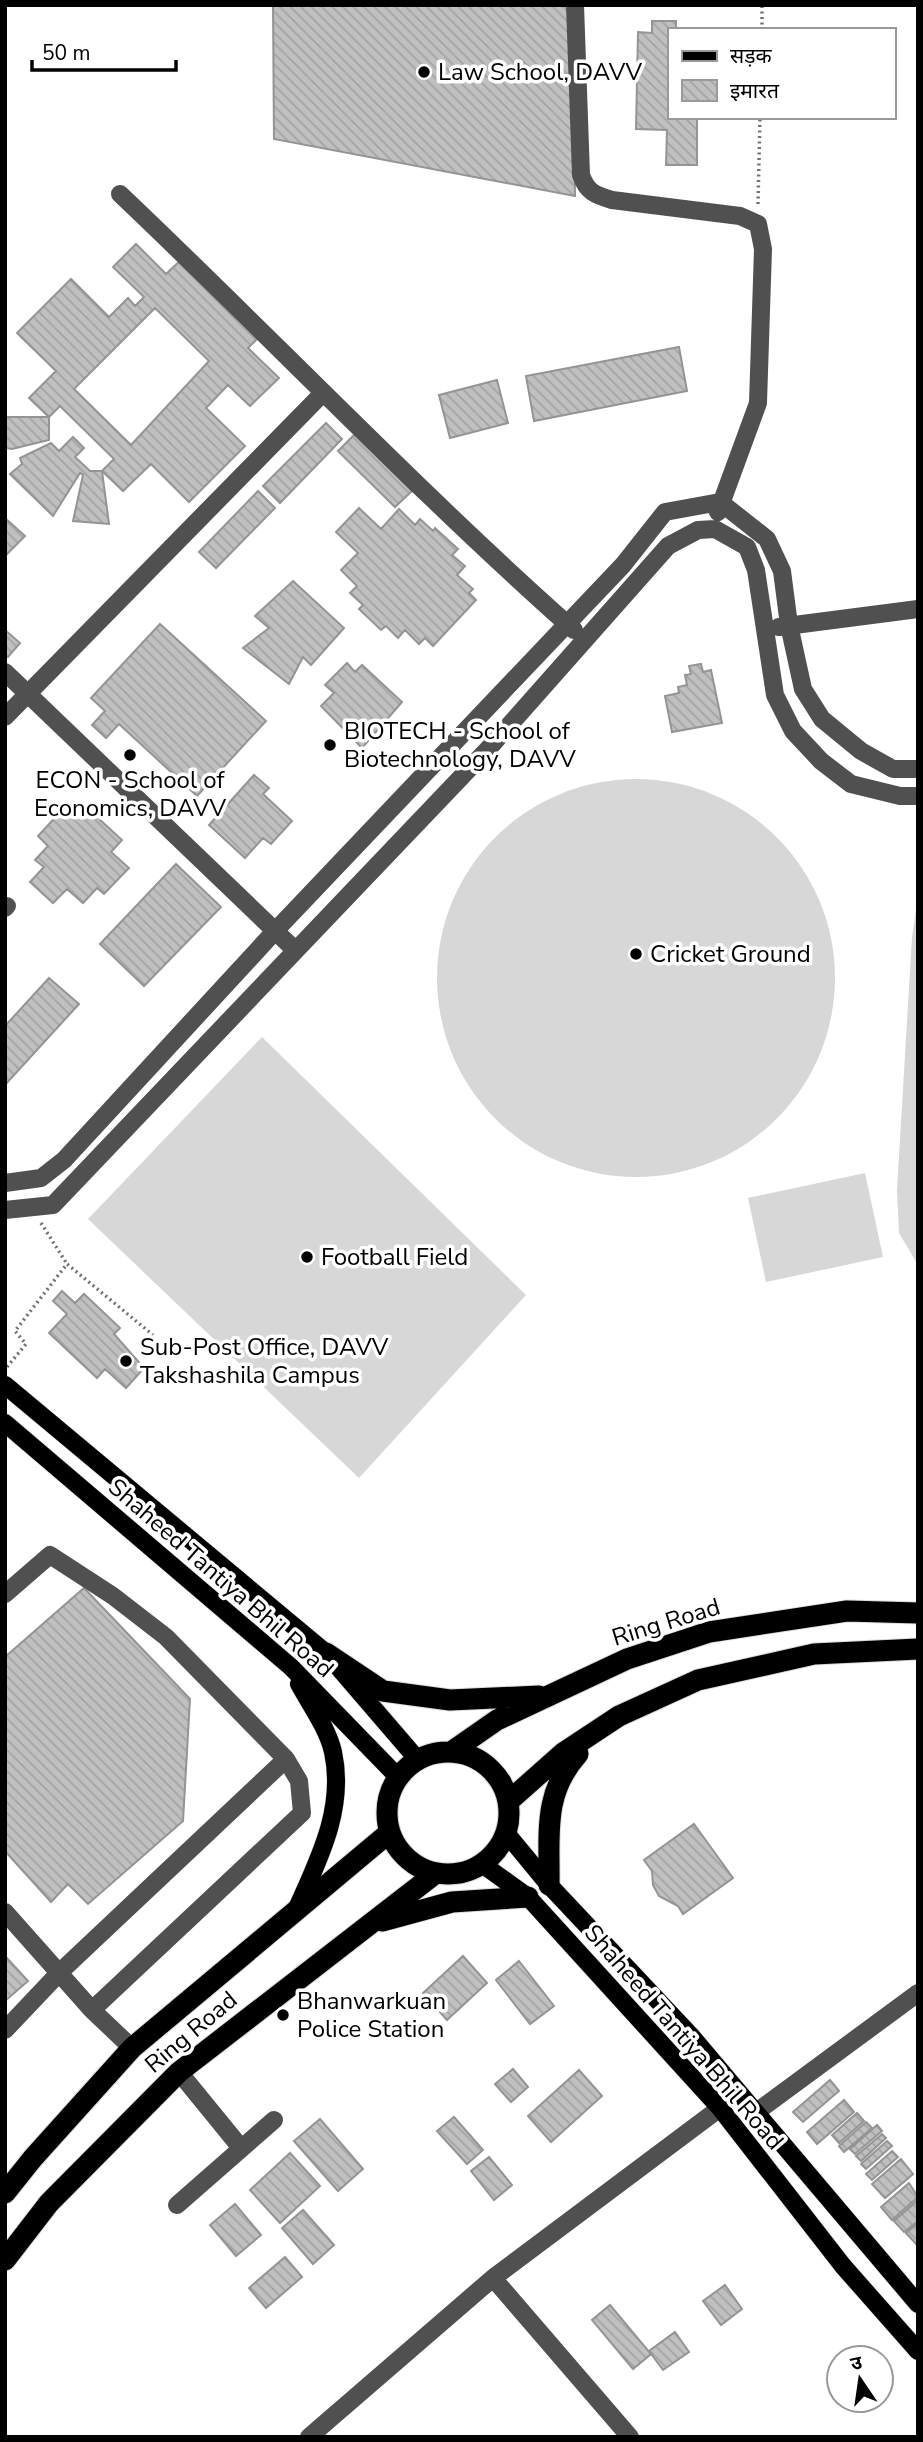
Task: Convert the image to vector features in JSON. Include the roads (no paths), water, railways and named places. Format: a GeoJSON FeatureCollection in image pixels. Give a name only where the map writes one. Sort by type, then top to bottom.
{"type":"FeatureCollection","features":[{"type":"Feature","properties":{"kind":"highway","name":"Ring Road"},"geometry":{"type":"LineString","coordinates":[[450,1752],[497,1720],[626,1660],[709,1632],[847,1611],[918,1613]]}},
{"type":"Feature","properties":{"kind":"highway"},"geometry":{"type":"LineString","coordinates":[[509,1801],[563,1753],[619,1716],[698,1679],[814,1654],[918,1648]]}},
{"type":"Feature","properties":{"kind":"highway"},"geometry":{"type":"LineString","coordinates":[[326,1653],[383,1691],[450,1700],[551,1695]]}},
{"type":"Feature","properties":{"kind":"highway"},"geometry":{"type":"LineString","coordinates":[[549,1885],[552,1800],[561,1773],[578,1754],[618,1726],[669,1702],[814,1654]]}},
{"type":"Feature","properties":{"kind":"highway"},"geometry":{"type":"LineString","coordinates":[[450,1752],[464,1754],[488,1766],[505,1788],[509,1801],[506,1833],[499,1848],[482,1864],[460,1873],[436,1873],[407,1859],[390,1832],[388,1804],[398,1777],[418,1760],[450,1752]]}},
{"type":"Feature","properties":{"kind":"highway","name":"Ring Road"},"geometry":{"type":"LineString","coordinates":[[5,2193],[132,2048],[298,1906],[390,1832]]}},
{"type":"Feature","properties":{"kind":"highway","name":"Ring Road"},"geometry":{"type":"LineString","coordinates":[[5,2260],[49,2203],[179,2072],[436,1873]]}},
{"type":"Feature","properties":{"kind":"highway"},"geometry":{"type":"LineString","coordinates":[[365,1927],[452,1902],[528,1897]]}},
{"type":"Feature","properties":{"kind":"main road"},"geometry":{"type":"LineString","coordinates":[[5,1385],[326,1653],[418,1760]]}},
{"type":"Feature","properties":{"kind":"main road","name":"Shaheed Tantiya Bhil Road"},"geometry":{"type":"LineString","coordinates":[[5,1423],[291,1667],[398,1777]]}},
{"type":"Feature","properties":{"kind":"main road"},"geometry":{"type":"LineString","coordinates":[[291,1667],[333,1749],[338,1793],[325,1846],[298,1906]]}},
{"type":"Feature","properties":{"kind":"main road","name":"Shaheed Tantiya Bhil Road"},"geometry":{"type":"LineString","coordinates":[[506,1833],[549,1885],[692,2037],[918,2304]]}},
{"type":"Feature","properties":{"kind":"main road","name":"Shaheed Tantiya Bhil Road"},"geometry":{"type":"LineString","coordinates":[[482,1864],[528,1897],[720,2108],[843,2266],[918,2351]]}},
{"type":"Feature","properties":{"kind":"street"},"geometry":{"type":"LineString","coordinates":[[575,5],[581,175],[586,189],[597,196],[740,216],[758,224],[763,249],[758,403],[720,502],[715,529]]}},
{"type":"Feature","properties":{"kind":"street"},"geometry":{"type":"LineString","coordinates":[[120,194],[323,393],[584,640]]}},
{"type":"Feature","properties":{"kind":"street"},"geometry":{"type":"LineString","coordinates":[[5,717],[323,393]]}},
{"type":"Feature","properties":{"kind":"street"},"geometry":{"type":"LineString","coordinates":[[5,1183],[41,1178],[64,1160],[276,930],[623,565],[665,512],[720,502],[767,540],[782,571],[789,625],[803,689],[822,719],[861,751],[893,769],[918,769]]}},
{"type":"Feature","properties":{"kind":"street"},"geometry":{"type":"LineString","coordinates":[[5,1210],[53,1205],[75,1184],[294,949],[489,748],[668,546],[698,530],[715,529],[747,547],[756,570],[775,695],[793,731],[821,761],[850,785],[900,796],[918,796]]}},
{"type":"Feature","properties":{"kind":"street"},"geometry":{"type":"LineString","coordinates":[[764,630],[918,609]]}},
{"type":"Feature","properties":{"kind":"street"},"geometry":{"type":"LineString","coordinates":[[5,672],[294,949]]}},
{"type":"Feature","properties":{"kind":"street"},"geometry":{"type":"LineString","coordinates":[[5,1594],[50,1555],[113,1596],[166,1637],[286,1759],[299,1781],[302,1813],[92,2010]]}},
{"type":"Feature","properties":{"kind":"street"},"geometry":{"type":"LineString","coordinates":[[5,2031],[60,1972],[286,1759]]}},
{"type":"Feature","properties":{"kind":"street"},"geometry":{"type":"LineString","coordinates":[[5,1912],[92,2010],[132,2048]]}},
{"type":"Feature","properties":{"kind":"street"},"geometry":{"type":"LineString","coordinates":[[755,2113],[918,1993]]}},
{"type":"Feature","properties":{"kind":"street"},"geometry":{"type":"LineString","coordinates":[[179,2072],[241,2148]]}},
{"type":"Feature","properties":{"kind":"street"},"geometry":{"type":"LineString","coordinates":[[309,2437],[493,2278],[720,2108]]}},
{"type":"Feature","properties":{"kind":"street"},"geometry":{"type":"LineString","coordinates":[[177,2205],[274,2119]]}},
{"type":"Feature","properties":{"kind":"street"},"geometry":{"type":"LineString","coordinates":[[493,2278],[630,2437]]}},
{"type":"Feature","properties":{"kind":"place","name":"Law School, DAVV"},"geometry":{"type":"Point","coordinates":[424,72]}},
{"type":"Feature","properties":{"kind":"place","name":"BIOTECH - School of Biotechnology, DAVV"},"geometry":{"type":"Point","coordinates":[330,745]}},
{"type":"Feature","properties":{"kind":"place","name":"ECON - School of Economics, DAVV"},"geometry":{"type":"Point","coordinates":[130,755]}},
{"type":"Feature","properties":{"kind":"place","name":"Cricket Ground"},"geometry":{"type":"Point","coordinates":[636,954]}},
{"type":"Feature","properties":{"kind":"place","name":"Football Field"},"geometry":{"type":"Point","coordinates":[307,1257]}},
{"type":"Feature","properties":{"kind":"place","name":"Sub-Post Office, DAVV Takshashila Campus"},"geometry":{"type":"Point","coordinates":[126,1361]}},
{"type":"Feature","properties":{"kind":"place","name":"Bhanwarkuan Police Station"},"geometry":{"type":"Point","coordinates":[283,2015]}}]}
